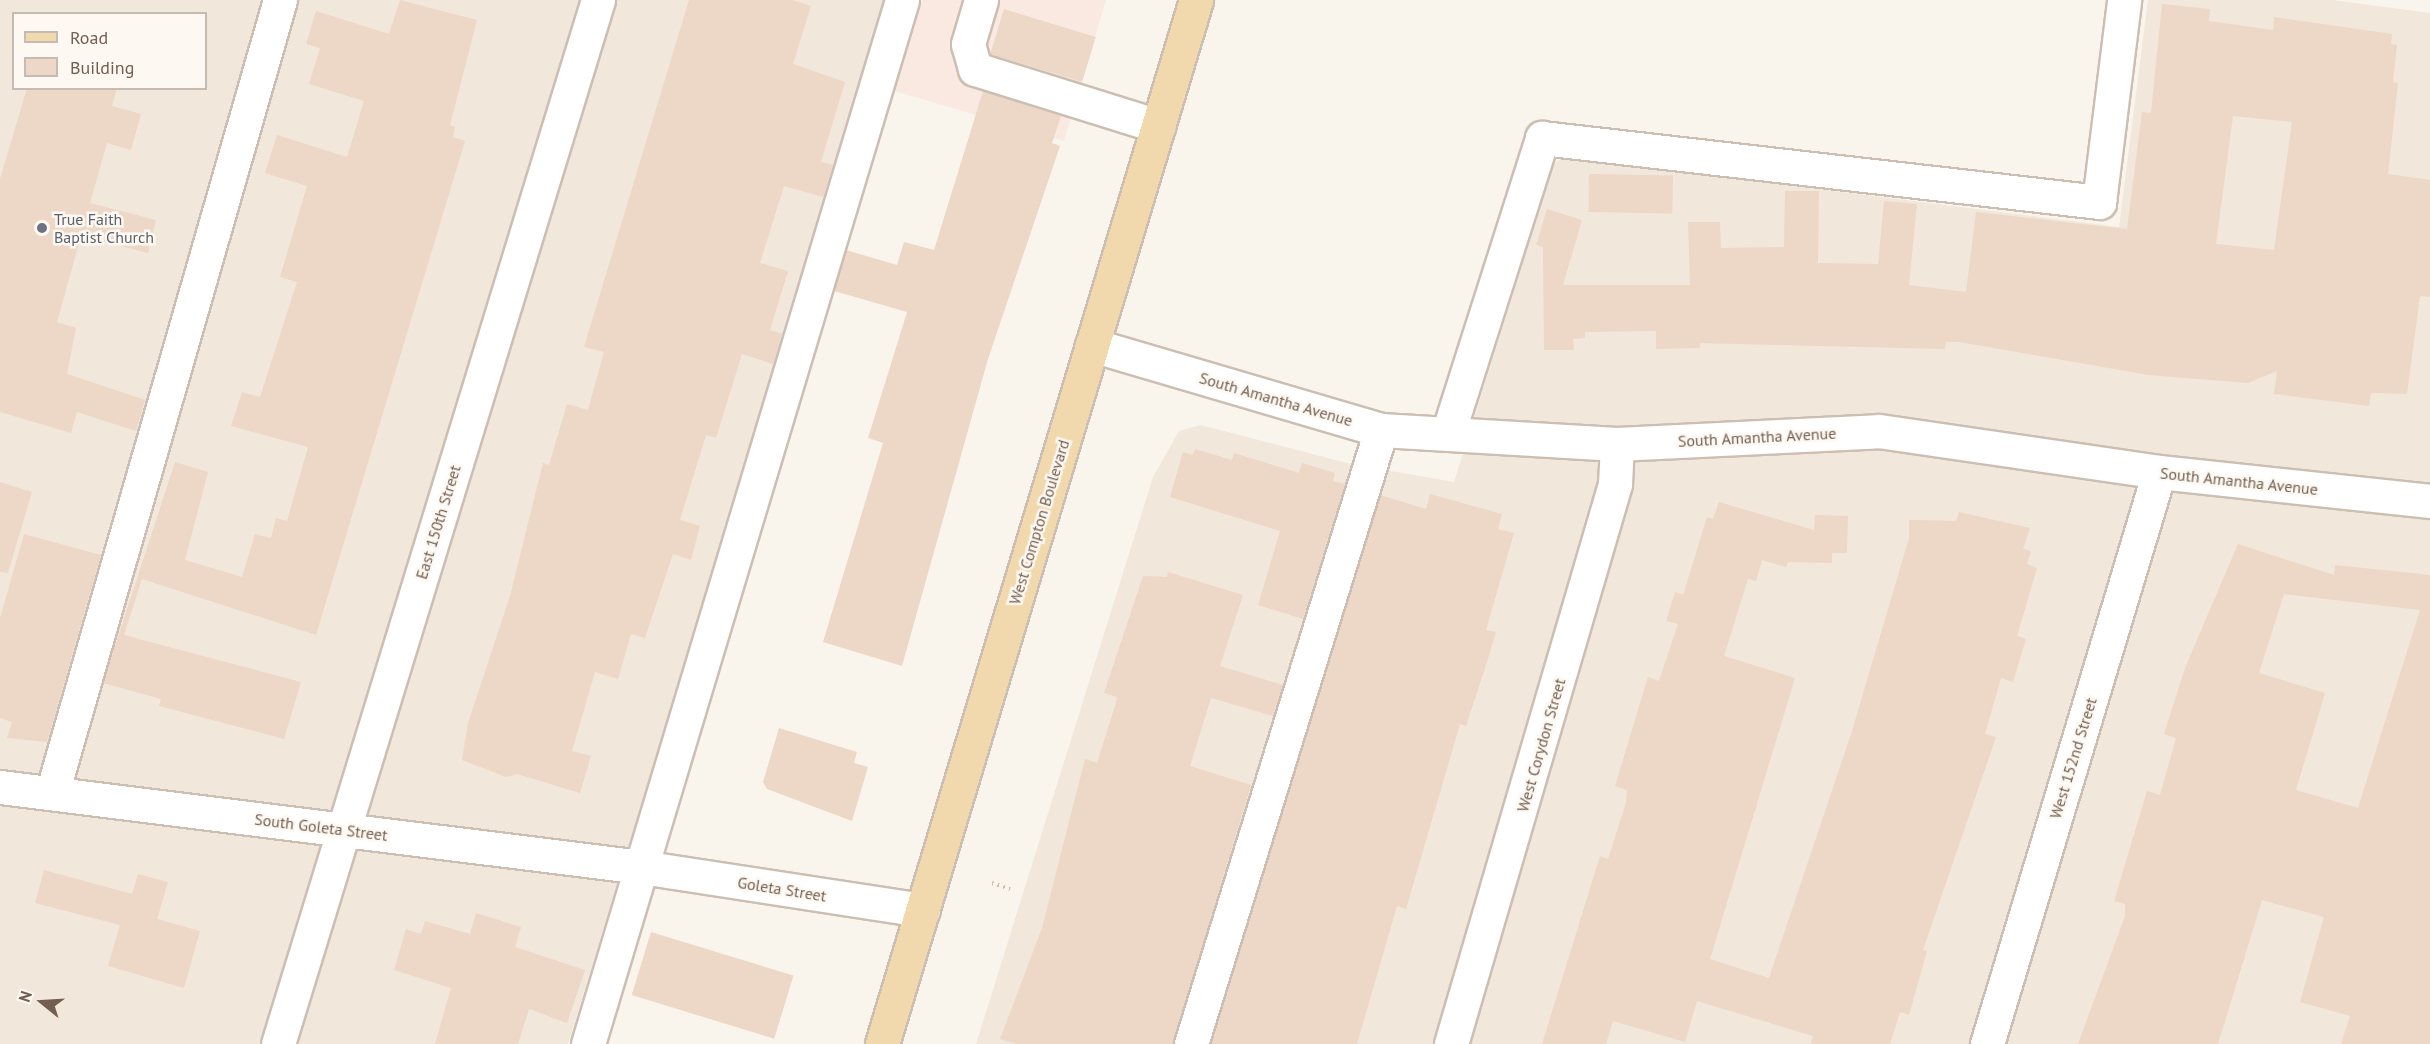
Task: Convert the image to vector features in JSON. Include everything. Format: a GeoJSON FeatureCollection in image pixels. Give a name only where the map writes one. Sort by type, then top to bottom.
{"type":"FeatureCollection","features":[{"type":"Feature","properties":{"kind":"main road","name":"West Compton Boulevard"},"geometry":{"type":"LineString","coordinates":[[882,1044],[1196,0]]}},
{"type":"Feature","properties":{"kind":"street"},"geometry":{"type":"LineString","coordinates":[[52,793],[280,0]]}},
{"type":"Feature","properties":{"kind":"street","name":"East 150th Street"},"geometry":{"type":"LineString","coordinates":[[278,1044],[598,0]]}},
{"type":"Feature","properties":{"kind":"street"},"geometry":{"type":"LineString","coordinates":[[588,1044],[902,0]]}},
{"type":"Feature","properties":{"kind":"street"},"geometry":{"type":"LineString","coordinates":[[981,0],[968,44],[975,69],[1158,126]]}},
{"type":"Feature","properties":{"kind":"street"},"geometry":{"type":"LineString","coordinates":[[1448,433],[1542,138],[2098,202],[2124,0]]}},
{"type":"Feature","properties":{"kind":"street","name":"South Amantha Avenue"},"geometry":{"type":"LineString","coordinates":[[1092,345],[1381,430],[1617,444],[1880,431],[2159,472],[2430,501]]}},
{"type":"Feature","properties":{"kind":"street"},"geometry":{"type":"LineString","coordinates":[[1191,1044],[1381,430]]}},
{"type":"Feature","properties":{"kind":"street","name":"West Corydon Street"},"geometry":{"type":"LineString","coordinates":[[1451,1044],[1615,484],[1617,444]]}},
{"type":"Feature","properties":{"kind":"street","name":"West 152nd Street"},"geometry":{"type":"LineString","coordinates":[[1987,1044],[2159,472]]}},
{"type":"Feature","properties":{"kind":"street","name":"South Goleta Street"},"geometry":{"type":"LineString","coordinates":[[0,787],[642,867]]}},
{"type":"Feature","properties":{"kind":"street","name":"Goleta Street"},"geometry":{"type":"LineString","coordinates":[[642,867],[923,910]]}},
{"type":"Feature","properties":{"kind":"path"},"geometry":{"type":"LineString","coordinates":[[992,884],[1010,889]]}},
{"type":"Feature","properties":{"kind":"shaded area"},"geometry":{"type":"Polygon","coordinates":[[[0,0],[887,0],[568,1044],[0,1044],[0,0]]]}},
{"type":"Feature","properties":{"kind":"shaded area"},"geometry":{"type":"Polygon","coordinates":[[[922,0],[1106,0],[1064,141],[895,91],[922,0]]]}},
{"type":"Feature","properties":{"kind":"shaded area"},"geometry":{"type":"Polygon","coordinates":[[[2148,0],[2333,0],[2430,13],[2430,1044],[976,1044],[1153,477],[1179,431],[1201,425],[1351,464],[1454,482],[1554,164],[1563,157],[2119,227],[2148,0]]]}},
{"type":"Feature","properties":{"kind":"building"},"geometry":{"type":"Polygon","coordinates":[[[400,0],[477,20],[450,125],[455,127],[453,137],[465,141],[316,635],[142,579],[124,635],[301,682],[284,739],[159,706],[161,699],[103,683],[175,462],[208,472],[185,560],[242,577],[255,534],[271,538],[276,518],[287,521],[308,447],[231,426],[242,392],[260,397],[297,282],[280,277],[307,186],[265,173],[277,135],[347,157],[364,101],[309,84],[320,48],[306,44],[316,11],[389,34],[400,0]]]}},
{"type":"Feature","properties":{"kind":"building"},"geometry":{"type":"Polygon","coordinates":[[[689,0],[792,0],[811,6],[793,64],[845,82],[821,162],[833,165],[823,197],[784,186],[760,263],[788,271],[770,330],[782,334],[773,364],[742,354],[716,438],[706,435],[680,520],[700,526],[691,560],[673,554],[645,638],[631,634],[618,679],[595,672],[572,751],[591,756],[580,793],[517,774],[506,777],[462,760],[468,723],[510,596],[543,463],[549,465],[567,404],[588,410],[604,352],[584,347],[689,0]]]}},
{"type":"Feature","properties":{"kind":"building"},"geometry":{"type":"Polygon","coordinates":[[[2162,4],[2210,9],[2209,21],[2273,30],[2274,17],[2392,34],[2391,44],[2397,45],[2393,82],[2398,83],[2388,174],[2430,180],[2430,297],[2420,296],[2407,394],[2371,393],[2369,406],[2274,394],[2277,371],[2248,383],[2149,375],[1959,342],[1946,342],[1945,349],[1700,343],[1700,348],[1656,349],[1656,331],[1585,332],[1585,338],[1573,339],[1574,350],[1544,350],[1543,247],[1536,245],[1547,209],[1582,220],[1563,285],[1690,285],[1688,222],[1720,222],[1721,248],[1784,247],[1785,191],[1819,191],[1818,263],[1878,264],[1884,201],[1917,204],[1909,285],[1966,292],[1976,212],[2127,229],[2142,112],[2151,113],[2162,4]],[[2233,116],[2216,244],[2274,250],[2292,122],[2233,116]]]}},
{"type":"Feature","properties":{"kind":"building"},"geometry":{"type":"Polygon","coordinates":[[[1004,9],[1096,37],[1082,82],[990,54],[1004,9]]]}},
{"type":"Feature","properties":{"kind":"building"},"geometry":{"type":"Polygon","coordinates":[[[26,90],[116,90],[112,106],[141,114],[131,150],[107,143],[90,203],[156,220],[148,253],[81,236],[57,322],[76,328],[67,374],[145,400],[136,431],[77,412],[71,433],[0,412],[0,179],[26,90]]]}},
{"type":"Feature","properties":{"kind":"building"},"geometry":{"type":"Polygon","coordinates":[[[983,91],[1061,116],[1052,143],[1060,146],[988,359],[902,666],[823,642],[883,443],[868,438],[907,312],[834,291],[846,250],[897,265],[904,242],[934,250],[983,91]]]}},
{"type":"Feature","properties":{"kind":"building"},"geometry":{"type":"Polygon","coordinates":[[[1589,174],[1673,175],[1672,213],[1588,212],[1589,174]]]}},
{"type":"Feature","properties":{"kind":"building"},"geometry":{"type":"Polygon","coordinates":[[[1195,449],[1232,460],[1234,453],[1299,473],[1302,463],[1335,473],[1333,481],[1345,484],[1303,619],[1258,605],[1280,531],[1170,497],[1183,452],[1193,455],[1195,449]]]}},
{"type":"Feature","properties":{"kind":"building"},"geometry":{"type":"Polygon","coordinates":[[[0,482],[32,492],[8,573],[0,572],[0,482]]]}},
{"type":"Feature","properties":{"kind":"building"},"geometry":{"type":"Polygon","coordinates":[[[1430,494],[1502,514],[1498,529],[1514,533],[1486,630],[1496,632],[1487,662],[1466,726],[1460,724],[1406,909],[1397,906],[1357,1044],[1211,1044],[1380,495],[1426,509],[1430,494]]]}},
{"type":"Feature","properties":{"kind":"building"},"geometry":{"type":"Polygon","coordinates":[[[1719,502],[1814,530],[1815,515],[1848,516],[1847,553],[1832,553],[1832,563],[1788,562],[1786,567],[1762,560],[1756,581],[1748,579],[1724,656],[1795,678],[1710,959],[1769,978],[1852,731],[1909,538],[1909,520],[1956,521],[1959,512],[2030,528],[2023,549],[2031,551],[2027,564],[2037,568],[2017,636],[2026,639],[2013,682],[2001,678],[1985,734],[1996,737],[1923,950],[1927,951],[1909,1015],[1900,1012],[1890,1044],[1811,1044],[1813,1036],[1697,1001],[1685,1042],[1613,1021],[1606,1044],[1542,1044],[1600,856],[1608,859],[1626,803],[1627,790],[1615,786],[1648,677],[1659,681],[1678,624],[1666,621],[1675,592],[1683,595],[1707,517],[1713,519],[1719,502]]]}},
{"type":"Feature","properties":{"kind":"building"},"geometry":{"type":"Polygon","coordinates":[[[24,534],[101,555],[47,742],[7,738],[12,722],[0,718],[0,618],[24,534]]]}},
{"type":"Feature","properties":{"kind":"building"},"geometry":{"type":"Polygon","coordinates":[[[2238,544],[2334,575],[2335,565],[2430,575],[2430,1044],[2341,1044],[2350,1016],[2300,1002],[2324,917],[2262,900],[2218,1044],[2078,1044],[2125,916],[2125,904],[2114,901],[2147,791],[2160,795],[2176,738],[2164,734],[2185,668],[2238,544]],[[2284,594],[2259,673],[2325,693],[2296,790],[2358,808],[2420,610],[2284,594]]]}},
{"type":"Feature","properties":{"kind":"building"},"geometry":{"type":"Polygon","coordinates":[[[1168,572],[1243,595],[1220,666],[1283,685],[1273,716],[1211,698],[1190,766],[1251,785],[1173,1044],[1016,1044],[1000,1039],[1042,928],[1085,759],[1097,763],[1116,703],[1117,697],[1104,693],[1143,576],[1167,577],[1168,572]]]}},
{"type":"Feature","properties":{"kind":"building"},"geometry":{"type":"Polygon","coordinates":[[[779,728],[857,752],[854,763],[868,767],[852,821],[767,789],[763,782],[779,728]]]}},
{"type":"Feature","properties":{"kind":"building"},"geometry":{"type":"Polygon","coordinates":[[[44,870],[132,894],[138,874],[168,882],[157,919],[200,931],[184,988],[108,966],[120,925],[35,903],[44,870]]]}},
{"type":"Feature","properties":{"kind":"building"},"geometry":{"type":"Polygon","coordinates":[[[476,913],[521,927],[515,947],[585,970],[567,1023],[529,1009],[518,1044],[435,1044],[451,988],[394,970],[406,929],[421,934],[425,921],[470,934],[476,913]]]}},
{"type":"Feature","properties":{"kind":"building"},"geometry":{"type":"Polygon","coordinates":[[[651,932],[793,976],[774,1039],[632,995],[651,932]]]}},
{"type":"Feature","properties":{"kind":"place","name":"True Faith Baptist Church"},"geometry":{"type":"Point","coordinates":[42,228]}}]}
